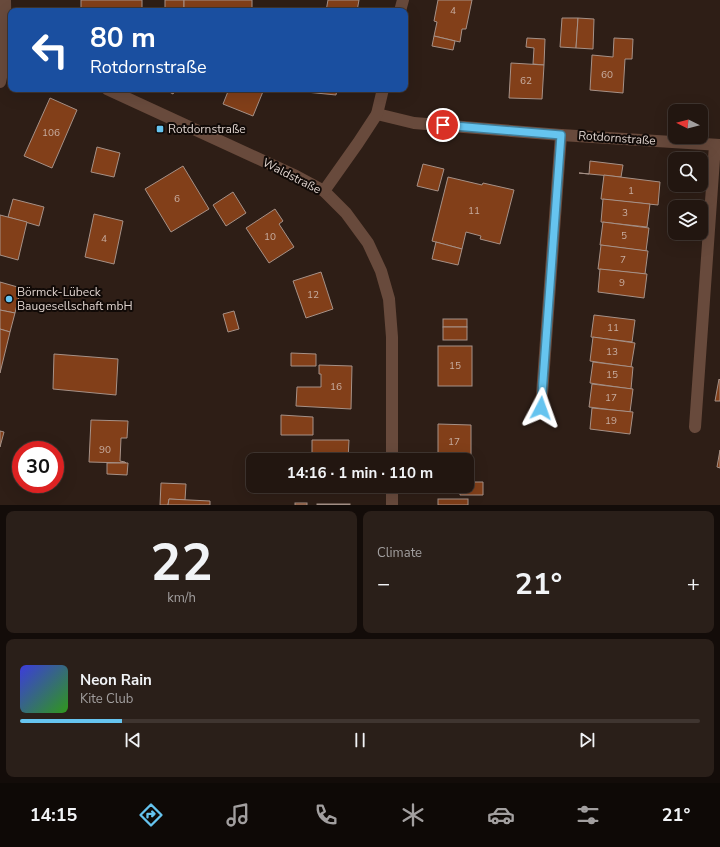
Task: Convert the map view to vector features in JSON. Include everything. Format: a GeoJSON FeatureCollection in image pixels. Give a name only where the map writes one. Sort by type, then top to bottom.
{"type":"FeatureCollection","features":[{"type":"Feature","properties":{"kind":"street"},"geometry":{"type":"LineString","coordinates":[[5,0],[8,40]]}},
{"type":"Feature","properties":{"kind":"street"},"geometry":{"type":"LineString","coordinates":[[0,82],[8,56]]}},
{"type":"Feature","properties":{"kind":"street","name":"Waldstraße"},"geometry":{"type":"LineString","coordinates":[[114,92],[296,176],[324,191],[346,213],[368,243],[381,271],[389,299],[392,336],[392,453]]}},
{"type":"Feature","properties":{"kind":"street"},"geometry":{"type":"LineString","coordinates":[[324,191],[358,144],[377,114],[382,92]]}},
{"type":"Feature","properties":{"kind":"street","name":"Rotdornstraße"},"geometry":{"type":"LineString","coordinates":[[377,114],[414,123],[561,135],[717,145],[695,427]]}},
{"type":"Feature","properties":{"kind":"street"},"geometry":{"type":"LineString","coordinates":[[541,408],[561,135]]}},
{"type":"Feature","properties":{"kind":"street"},"geometry":{"type":"LineString","coordinates":[[392,493],[392,505]]}},
{"type":"Feature","properties":{"kind":"building"},"geometry":{"type":"Polygon","coordinates":[[[81,0],[142,0],[142,8],[81,8],[81,0]]]}},
{"type":"Feature","properties":{"kind":"building"},"geometry":{"type":"Polygon","coordinates":[[[165,0],[184,0],[184,8],[165,8],[165,0]]]}},
{"type":"Feature","properties":{"kind":"building"},"geometry":{"type":"Polygon","coordinates":[[[184,0],[252,0],[252,8],[184,8],[184,0]]]}},
{"type":"Feature","properties":{"kind":"building"},"geometry":{"type":"Polygon","coordinates":[[[328,0],[359,0],[358,8],[327,8],[328,0]]]}},
{"type":"Feature","properties":{"kind":"building"},"geometry":{"type":"Polygon","coordinates":[[[438,0],[472,0],[466,29],[462,29],[460,42],[434,36],[437,22],[434,21],[438,0]]]}},
{"type":"Feature","properties":{"kind":"building"},"geometry":{"type":"Polygon","coordinates":[[[562,18],[578,18],[576,48],[560,47],[562,18]]]}},
{"type":"Feature","properties":{"kind":"building"},"geometry":{"type":"Polygon","coordinates":[[[578,18],[594,19],[593,49],[576,48],[578,18]]]}},
{"type":"Feature","properties":{"kind":"building"},"geometry":{"type":"Polygon","coordinates":[[[434,36],[455,41],[453,50],[432,46],[434,36]]]}},
{"type":"Feature","properties":{"kind":"building"},"geometry":{"type":"Polygon","coordinates":[[[527,38],[545,39],[544,65],[533,64],[534,48],[526,47],[527,38]]]}},
{"type":"Feature","properties":{"kind":"building"},"geometry":{"type":"Polygon","coordinates":[[[614,38],[633,39],[632,59],[625,59],[623,93],[590,90],[592,55],[613,57],[614,38]]]}},
{"type":"Feature","properties":{"kind":"building"},"geometry":{"type":"Polygon","coordinates":[[[511,63],[544,65],[542,99],[509,98],[511,63]]]}},
{"type":"Feature","properties":{"kind":"building"},"geometry":{"type":"Polygon","coordinates":[[[228,92],[263,92],[253,116],[223,104],[228,92]]]}},
{"type":"Feature","properties":{"kind":"building"},"geometry":{"type":"Polygon","coordinates":[[[306,92],[336,92],[336,95],[306,92]]]}},
{"type":"Feature","properties":{"kind":"building"},"geometry":{"type":"Polygon","coordinates":[[[50,98],[77,110],[52,168],[24,156],[50,98]]]}},
{"type":"Feature","properties":{"kind":"building"},"geometry":{"type":"Polygon","coordinates":[[[97,147],[120,153],[114,177],[91,172],[97,147]]]}},
{"type":"Feature","properties":{"kind":"building"},"geometry":{"type":"Polygon","coordinates":[[[590,161],[623,165],[621,177],[589,174],[590,161]]]}},
{"type":"Feature","properties":{"kind":"building"},"geometry":{"type":"Polygon","coordinates":[[[423,164],[444,169],[438,191],[417,186],[423,164]]]}},
{"type":"Feature","properties":{"kind":"building"},"geometry":{"type":"Polygon","coordinates":[[[183,166],[209,209],[171,232],[145,189],[183,166]]]}},
{"type":"Feature","properties":{"kind":"building"},"geometry":{"type":"Polygon","coordinates":[[[604,175],[660,182],[658,205],[601,199],[604,175]]]}},
{"type":"Feature","properties":{"kind":"building"},"geometry":{"type":"Polygon","coordinates":[[[448,177],[482,185],[483,183],[514,190],[500,244],[480,239],[481,236],[466,232],[462,249],[432,241],[448,177]]]}},
{"type":"Feature","properties":{"kind":"building"},"geometry":{"type":"Polygon","coordinates":[[[233,192],[246,213],[226,226],[213,205],[233,192]]]}},
{"type":"Feature","properties":{"kind":"building"},"geometry":{"type":"Polygon","coordinates":[[[13,199],[44,207],[39,226],[8,217],[13,199]]]}},
{"type":"Feature","properties":{"kind":"building"},"geometry":{"type":"Polygon","coordinates":[[[603,199],[650,204],[647,227],[601,222],[603,199]]]}},
{"type":"Feature","properties":{"kind":"building"},"geometry":{"type":"Polygon","coordinates":[[[275,209],[283,221],[279,224],[294,247],[269,263],[246,228],[275,209]]]}},
{"type":"Feature","properties":{"kind":"building"},"geometry":{"type":"Polygon","coordinates":[[[94,214],[123,221],[114,264],[85,257],[94,214]]]}},
{"type":"Feature","properties":{"kind":"building"},"geometry":{"type":"Polygon","coordinates":[[[0,215],[27,222],[18,260],[0,255],[0,215]]]}},
{"type":"Feature","properties":{"kind":"building"},"geometry":{"type":"Polygon","coordinates":[[[603,222],[649,228],[646,251],[600,245],[603,222]]]}},
{"type":"Feature","properties":{"kind":"building"},"geometry":{"type":"Polygon","coordinates":[[[436,242],[462,249],[458,265],[432,259],[436,242]]]}},
{"type":"Feature","properties":{"kind":"building"},"geometry":{"type":"Polygon","coordinates":[[[601,245],[648,251],[645,274],[598,269],[601,245]]]}},
{"type":"Feature","properties":{"kind":"building"},"geometry":{"type":"Polygon","coordinates":[[[600,269],[647,274],[644,298],[598,292],[600,269]]]}},
{"type":"Feature","properties":{"kind":"building"},"geometry":{"type":"Polygon","coordinates":[[[321,272],[333,309],[306,318],[293,281],[321,272]]]}},
{"type":"Feature","properties":{"kind":"building","name":"Börmck-Lübeck Baugesellschaft mbH"},"geometry":{"type":"Polygon","coordinates":[[[0,282],[21,288],[15,313],[0,310],[0,282]]]}},
{"type":"Feature","properties":{"kind":"building"},"geometry":{"type":"Polygon","coordinates":[[[0,310],[15,313],[10,332],[0,329],[0,310]]]}},
{"type":"Feature","properties":{"kind":"building"},"geometry":{"type":"Polygon","coordinates":[[[234,311],[239,329],[228,332],[223,314],[234,311]]]}},
{"type":"Feature","properties":{"kind":"building"},"geometry":{"type":"Polygon","coordinates":[[[594,315],[635,320],[632,342],[591,337],[594,315]]]}},
{"type":"Feature","properties":{"kind":"building"},"geometry":{"type":"Polygon","coordinates":[[[443,319],[467,319],[467,327],[443,327],[443,319]]]}},
{"type":"Feature","properties":{"kind":"building"},"geometry":{"type":"Polygon","coordinates":[[[443,327],[467,327],[467,340],[443,340],[443,327]]]}},
{"type":"Feature","properties":{"kind":"building"},"geometry":{"type":"Polygon","coordinates":[[[0,329],[10,332],[0,373],[0,329]]]}},
{"type":"Feature","properties":{"kind":"building"},"geometry":{"type":"Polygon","coordinates":[[[593,337],[635,343],[631,367],[590,361],[593,337]]]}},
{"type":"Feature","properties":{"kind":"building"},"geometry":{"type":"Polygon","coordinates":[[[438,346],[472,346],[472,386],[438,386],[438,346]]]}},
{"type":"Feature","properties":{"kind":"building"},"geometry":{"type":"Polygon","coordinates":[[[291,353],[316,354],[316,366],[291,366],[291,353]]]}},
{"type":"Feature","properties":{"kind":"building"},"geometry":{"type":"Polygon","coordinates":[[[54,354],[118,359],[116,395],[53,389],[54,354]]]}},
{"type":"Feature","properties":{"kind":"building"},"geometry":{"type":"Polygon","coordinates":[[[593,362],[633,367],[631,389],[590,383],[593,362]]]}},
{"type":"Feature","properties":{"kind":"building"},"geometry":{"type":"Polygon","coordinates":[[[319,365],[352,366],[351,409],[296,406],[297,387],[321,387],[319,365]]]}},
{"type":"Feature","properties":{"kind":"building"},"geometry":{"type":"Polygon","coordinates":[[[719,379],[720,401],[715,401],[719,379]]]}},
{"type":"Feature","properties":{"kind":"building"},"geometry":{"type":"Polygon","coordinates":[[[592,384],[633,389],[630,412],[589,407],[592,384]]]}},
{"type":"Feature","properties":{"kind":"building"},"geometry":{"type":"Polygon","coordinates":[[[592,408],[633,412],[630,434],[590,429],[592,408]]]}},
{"type":"Feature","properties":{"kind":"building"},"geometry":{"type":"Polygon","coordinates":[[[281,415],[313,417],[313,435],[281,435],[281,415]]]}},
{"type":"Feature","properties":{"kind":"building"},"geometry":{"type":"Polygon","coordinates":[[[91,420],[128,421],[127,438],[121,438],[120,461],[126,463],[89,462],[91,420]]]}},
{"type":"Feature","properties":{"kind":"building"},"geometry":{"type":"Polygon","coordinates":[[[438,424],[471,425],[471,453],[438,453],[438,424]]]}},
{"type":"Feature","properties":{"kind":"building"},"geometry":{"type":"Polygon","coordinates":[[[0,431],[4,432],[0,447],[0,431]]]}},
{"type":"Feature","properties":{"kind":"building"},"geometry":{"type":"Polygon","coordinates":[[[312,440],[349,440],[348,453],[312,453],[312,440]]]}},
{"type":"Feature","properties":{"kind":"building"},"geometry":{"type":"Polygon","coordinates":[[[720,450],[720,468],[717,467],[720,450]]]}},
{"type":"Feature","properties":{"kind":"building"},"geometry":{"type":"Polygon","coordinates":[[[107,463],[128,463],[127,475],[107,474],[107,463]]]}},
{"type":"Feature","properties":{"kind":"building"},"geometry":{"type":"Polygon","coordinates":[[[474,482],[483,482],[483,495],[460,495],[460,493],[474,493],[474,482]]]}},
{"type":"Feature","properties":{"kind":"building"},"geometry":{"type":"Polygon","coordinates":[[[161,483],[186,484],[185,500],[169,499],[168,505],[160,505],[161,483]]]}},
{"type":"Feature","properties":{"kind":"building"},"geometry":{"type":"Polygon","coordinates":[[[169,499],[210,501],[210,505],[168,505],[169,499]]]}},
{"type":"Feature","properties":{"kind":"building"},"geometry":{"type":"Polygon","coordinates":[[[438,499],[468,499],[468,505],[438,505],[438,499]]]}},
{"type":"Feature","properties":{"kind":"building"},"geometry":{"type":"Polygon","coordinates":[[[295,503],[307,503],[307,505],[295,505],[295,503]]]}},
{"type":"Feature","properties":{"kind":"building"},"geometry":{"type":"Polygon","coordinates":[[[350,504],[350,505],[317,505],[350,504]]]}},
{"type":"Feature","properties":{"kind":"place","name":"Rotdornstraße"},"geometry":{"type":"Point","coordinates":[160,129]}},
{"type":"Feature","properties":{"kind":"place","name":"Börmck-Lübeck Baugesellschaft mbH"},"geometry":{"type":"Point","coordinates":[9,299]}},
{"type":"Feature","properties":{"kind":"route"},"geometry":{"type":"LineString","coordinates":[[443,125],[561,135],[541,408]]}}]}
